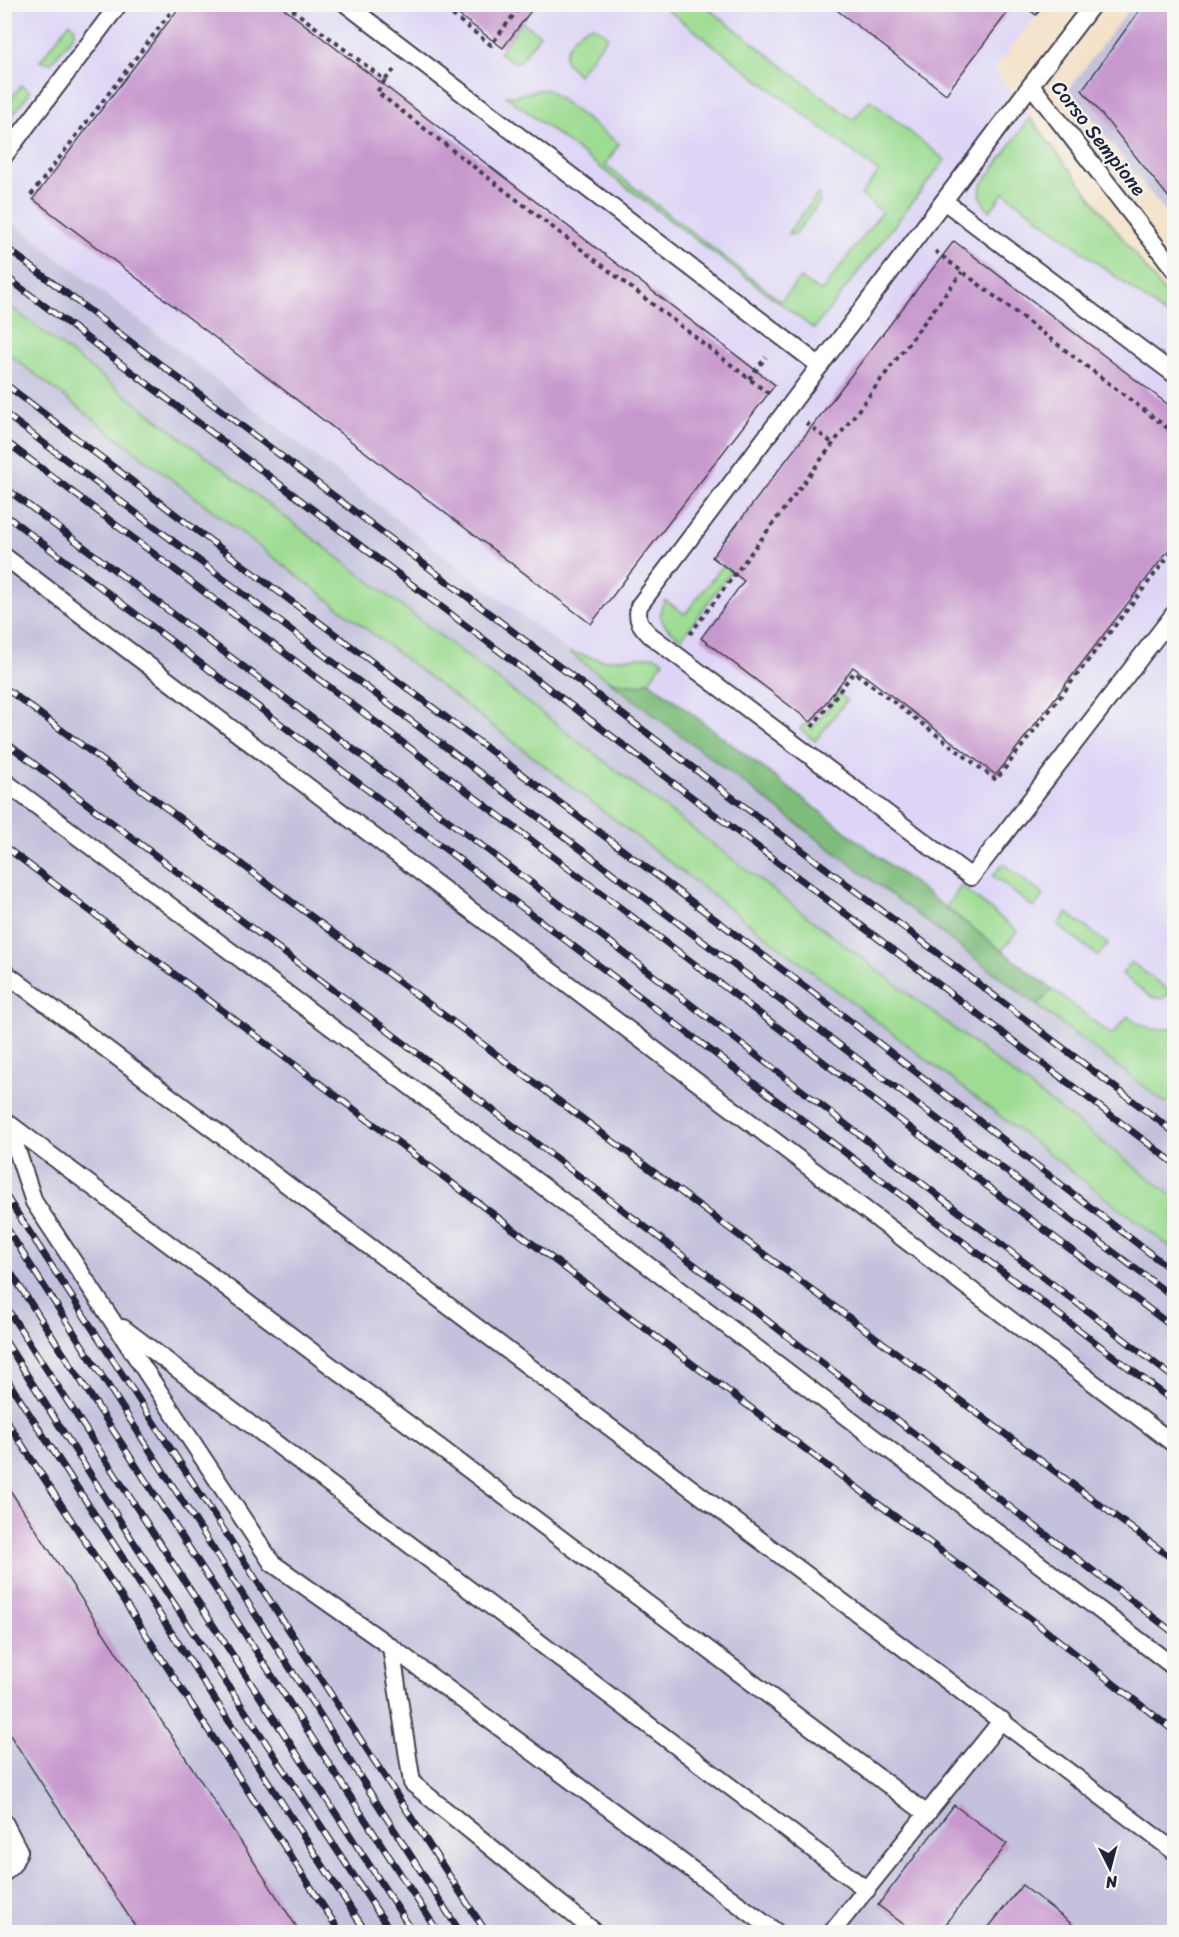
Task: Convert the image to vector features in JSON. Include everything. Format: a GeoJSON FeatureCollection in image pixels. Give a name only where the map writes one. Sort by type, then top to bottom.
{"type":"FeatureCollection","features":[{"type":"Feature","properties":{"kind":"lane"},"geometry":{"type":"LineString","coordinates":[[4,156],[119,4]]}},
{"type":"Feature","properties":{"kind":"lane"},"geometry":{"type":"LineString","coordinates":[[346,4],[820,366]]}},
{"type":"Feature","properties":{"kind":"lane","name":"Corso Sempione"},"geometry":{"type":"LineString","coordinates":[[1093,4],[1031,85],[1174,269]]}},
{"type":"Feature","properties":{"kind":"lane"},"geometry":{"type":"LineString","coordinates":[[1031,85],[639,606],[637,616],[641,626],[650,635],[971,876],[1174,614]]}},
{"type":"Feature","properties":{"kind":"lane"},"geometry":{"type":"LineString","coordinates":[[944,201],[1174,374]]}},
{"type":"Feature","properties":{"kind":"lane"},"geometry":{"type":"LineString","coordinates":[[4,556],[1174,1444]]}},
{"type":"Feature","properties":{"kind":"lane"},"geometry":{"type":"LineString","coordinates":[[4,781],[633,1254],[1174,1667]]}},
{"type":"Feature","properties":{"kind":"lane"},"geometry":{"type":"LineString","coordinates":[[4,972],[1174,1851]]}},
{"type":"Feature","properties":{"kind":"lane"},"geometry":{"type":"LineString","coordinates":[[6,1122],[927,1815]]}},
{"type":"Feature","properties":{"kind":"lane"},"geometry":{"type":"LineString","coordinates":[[6,1122],[34,1203],[272,1563],[390,1647],[776,1932]]}},
{"type":"Feature","properties":{"kind":"lane"},"geometry":{"type":"LineString","coordinates":[[111,1320],[867,1890]]}},
{"type":"Feature","properties":{"kind":"lane"},"geometry":{"type":"LineString","coordinates":[[390,1647],[412,1783],[595,1932]]}},
{"type":"Feature","properties":{"kind":"lane"},"geometry":{"type":"LineString","coordinates":[[832,1932],[1002,1720]]}},
{"type":"Feature","properties":{"kind":"lane"},"geometry":{"type":"LineString","coordinates":[[4,1822],[19,1851],[13,1864],[4,1873]]}},
{"type":"Feature","properties":{"kind":"path"},"geometry":{"type":"LineString","coordinates":[[31,195],[177,4]]}},
{"type":"Feature","properties":{"kind":"path"},"geometry":{"type":"LineString","coordinates":[[285,4],[386,80]]}},
{"type":"Feature","properties":{"kind":"path"},"geometry":{"type":"LineString","coordinates":[[438,4],[491,45],[522,4]]}},
{"type":"Feature","properties":{"kind":"path"},"geometry":{"type":"LineString","coordinates":[[407,52],[377,92],[768,393]]}},
{"type":"Feature","properties":{"kind":"path"},"geometry":{"type":"LineString","coordinates":[[942,256],[1174,433]]}},
{"type":"Feature","properties":{"kind":"path"},"geometry":{"type":"LineString","coordinates":[[699,641],[690,634],[962,272]]}},
{"type":"Feature","properties":{"kind":"path"},"geometry":{"type":"LineString","coordinates":[[749,379],[756,370]]}},
{"type":"Feature","properties":{"kind":"path"},"geometry":{"type":"LineString","coordinates":[[811,427],[832,444]]}},
{"type":"Feature","properties":{"kind":"path"},"geometry":{"type":"LineString","coordinates":[[802,720],[812,727],[854,672],[996,780],[1174,549]]}},
{"type":"Feature","properties":{"kind":"shaded area"},"geometry":{"type":"Polygon","coordinates":[[[4,5],[1045,5],[994,69],[1174,305],[1174,1097],[1166,1103],[569,652],[5,216],[4,5]]]}},
{"type":"Feature","properties":{"kind":"shaded area"},"geometry":{"type":"Polygon","coordinates":[[[1132,5],[1174,5],[1174,223],[1069,89],[1132,5]]]}},
{"type":"Feature","properties":{"kind":"shaded area"},"geometry":{"type":"Polygon","coordinates":[[[4,216],[569,652],[1174,1109],[1174,1197],[5,302],[4,216]]]}},
{"type":"Feature","properties":{"kind":"shaded area"},"geometry":{"type":"Polygon","coordinates":[[[4,351],[1174,1250],[1174,1932],[5,1932],[4,351]]]}},
{"type":"Feature","properties":{"kind":"green space"},"geometry":{"type":"Polygon","coordinates":[[[661,5],[704,5],[853,120],[870,100],[945,160],[814,329],[506,96],[548,90],[619,144],[605,165],[781,301],[800,278],[821,292],[882,212],[861,195],[879,172],[661,5]]]}},
{"type":"Feature","properties":{"kind":"green space"},"geometry":{"type":"Polygon","coordinates":[[[70,22],[75,28],[73,36],[51,63],[40,61],[70,22]]]}},
{"type":"Feature","properties":{"kind":"green space"},"geometry":{"type":"Polygon","coordinates":[[[522,22],[540,35],[520,61],[515,63],[499,53],[522,22]]]}},
{"type":"Feature","properties":{"kind":"green space"},"geometry":{"type":"Polygon","coordinates":[[[594,26],[608,36],[578,75],[565,61],[565,55],[578,33],[594,26]]]}},
{"type":"Feature","properties":{"kind":"green space"},"geometry":{"type":"Polygon","coordinates":[[[21,85],[30,92],[9,120],[5,117],[5,104],[7,105],[21,85]]]}},
{"type":"Feature","properties":{"kind":"green space"},"geometry":{"type":"Polygon","coordinates":[[[1030,118],[1174,305],[1174,321],[1004,192],[990,211],[985,205],[980,193],[981,186],[1030,118]]]}},
{"type":"Feature","properties":{"kind":"green space"},"geometry":{"type":"Polygon","coordinates":[[[818,194],[820,202],[795,234],[789,235],[788,233],[818,194]]]}},
{"type":"Feature","properties":{"kind":"green space"},"geometry":{"type":"Polygon","coordinates":[[[4,302],[1174,1197],[1174,1250],[5,351],[4,302]]]}},
{"type":"Feature","properties":{"kind":"green space"},"geometry":{"type":"Polygon","coordinates":[[[723,565],[731,571],[681,639],[666,627],[661,618],[660,613],[665,600],[685,614],[723,565]]]}},
{"type":"Feature","properties":{"kind":"green space"},"geometry":{"type":"Polygon","coordinates":[[[569,652],[603,660],[655,656],[664,661],[649,681],[638,685],[627,685],[606,678],[569,652]]]}},
{"type":"Feature","properties":{"kind":"green space"},"geometry":{"type":"Polygon","coordinates":[[[609,681],[638,685],[649,681],[1052,989],[1038,1006],[609,681]]]}},
{"type":"Feature","properties":{"kind":"green space"},"geometry":{"type":"Polygon","coordinates":[[[839,694],[847,700],[815,741],[800,729],[805,723],[812,729],[839,694]]]}},
{"type":"Feature","properties":{"kind":"green space"},"geometry":{"type":"Polygon","coordinates":[[[1003,864],[1043,895],[1034,908],[993,876],[1003,864]]]}},
{"type":"Feature","properties":{"kind":"green space"},"geometry":{"type":"Polygon","coordinates":[[[961,886],[1017,931],[1002,951],[946,907],[961,886]]]}},
{"type":"Feature","properties":{"kind":"green space"},"geometry":{"type":"Polygon","coordinates":[[[1067,913],[1108,944],[1098,956],[1058,925],[1067,913]]]}},
{"type":"Feature","properties":{"kind":"green space"},"geometry":{"type":"Polygon","coordinates":[[[1131,962],[1171,992],[1162,999],[1151,997],[1122,974],[1131,962]]]}},
{"type":"Feature","properties":{"kind":"green space"},"geometry":{"type":"Polygon","coordinates":[[[1052,989],[1112,1035],[1128,1016],[1150,1028],[1174,1027],[1174,1097],[1166,1103],[1038,1006],[1052,989]]]}},
{"type":"Feature","properties":{"kind":"building"},"geometry":{"type":"Polygon","coordinates":[[[182,4],[278,4],[775,385],[591,624],[33,199],[182,4]]]}},
{"type":"Feature","properties":{"kind":"building"},"geometry":{"type":"Polygon","coordinates":[[[444,4],[536,4],[503,48],[444,4]]]}},
{"type":"Feature","properties":{"kind":"building"},"geometry":{"type":"Polygon","coordinates":[[[829,4],[1014,4],[946,94],[829,4]]]}},
{"type":"Feature","properties":{"kind":"building"},"geometry":{"type":"Polygon","coordinates":[[[1022,4],[1045,4],[1036,15],[1022,4]]]}},
{"type":"Feature","properties":{"kind":"building"},"geometry":{"type":"Polygon","coordinates":[[[1144,4],[1174,4],[1174,204],[1082,90],[1144,4]]]}},
{"type":"Feature","properties":{"kind":"building"},"geometry":{"type":"Polygon","coordinates":[[[954,241],[1174,409],[1174,543],[996,775],[853,667],[811,722],[701,638],[744,581],[712,557],[954,241]]]}},
{"type":"Feature","properties":{"kind":"building"},"geometry":{"type":"Polygon","coordinates":[[[4,1481],[300,1932],[139,1932],[4,1726],[4,1481]]]}},
{"type":"Feature","properties":{"kind":"building"},"geometry":{"type":"Polygon","coordinates":[[[954,1805],[1007,1844],[940,1932],[914,1932],[878,1905],[954,1805]]]}},
{"type":"Feature","properties":{"kind":"building"},"geometry":{"type":"Polygon","coordinates":[[[1022,1885],[1082,1932],[985,1932],[1022,1885]]]}},
{"type":"Feature","properties":{"kind":"railway"},"geometry":{"type":"LineString","coordinates":[[4,246],[1174,1132]]}},
{"type":"Feature","properties":{"kind":"railway"},"geometry":{"type":"LineString","coordinates":[[4,275],[1174,1163]]}},
{"type":"Feature","properties":{"kind":"railway"},"geometry":{"type":"LineString","coordinates":[[4,383],[188,524],[823,1000],[1174,1272]]}},
{"type":"Feature","properties":{"kind":"railway"},"geometry":{"type":"LineString","coordinates":[[4,413],[1174,1298]]}},
{"type":"Feature","properties":{"kind":"railway"},"geometry":{"type":"LineString","coordinates":[[4,440],[1174,1328]]}},
{"type":"Feature","properties":{"kind":"railway"},"geometry":{"type":"LineString","coordinates":[[4,487],[610,942],[1174,1378]]}},
{"type":"Feature","properties":{"kind":"railway"},"geometry":{"type":"LineString","coordinates":[[4,514],[1174,1402]]}},
{"type":"Feature","properties":{"kind":"railway"},"geometry":{"type":"LineString","coordinates":[[4,687],[1174,1560]]}},
{"type":"Feature","properties":{"kind":"railway"},"geometry":{"type":"LineString","coordinates":[[4,741],[519,1130],[1174,1633]]}},
{"type":"Feature","properties":{"kind":"railway"},"geometry":{"type":"LineString","coordinates":[[4,846],[1026,1615],[1174,1731]]}},
{"type":"Feature","properties":{"kind":"railway"},"geometry":{"type":"LineString","coordinates":[[4,1193],[486,1932]]}},
{"type":"Feature","properties":{"kind":"railway"},"geometry":{"type":"LineString","coordinates":[[4,1224],[460,1932]]}},
{"type":"Feature","properties":{"kind":"railway"},"geometry":{"type":"LineString","coordinates":[[4,1262],[438,1932]]}},
{"type":"Feature","properties":{"kind":"railway"},"geometry":{"type":"LineString","coordinates":[[4,1304],[413,1932]]}},
{"type":"Feature","properties":{"kind":"railway"},"geometry":{"type":"LineString","coordinates":[[4,1339],[138,1549],[391,1932]]}},
{"type":"Feature","properties":{"kind":"railway"},"geometry":{"type":"LineString","coordinates":[[4,1375],[366,1932]]}},
{"type":"Feature","properties":{"kind":"railway"},"geometry":{"type":"LineString","coordinates":[[4,1417],[340,1932]]}}]}
